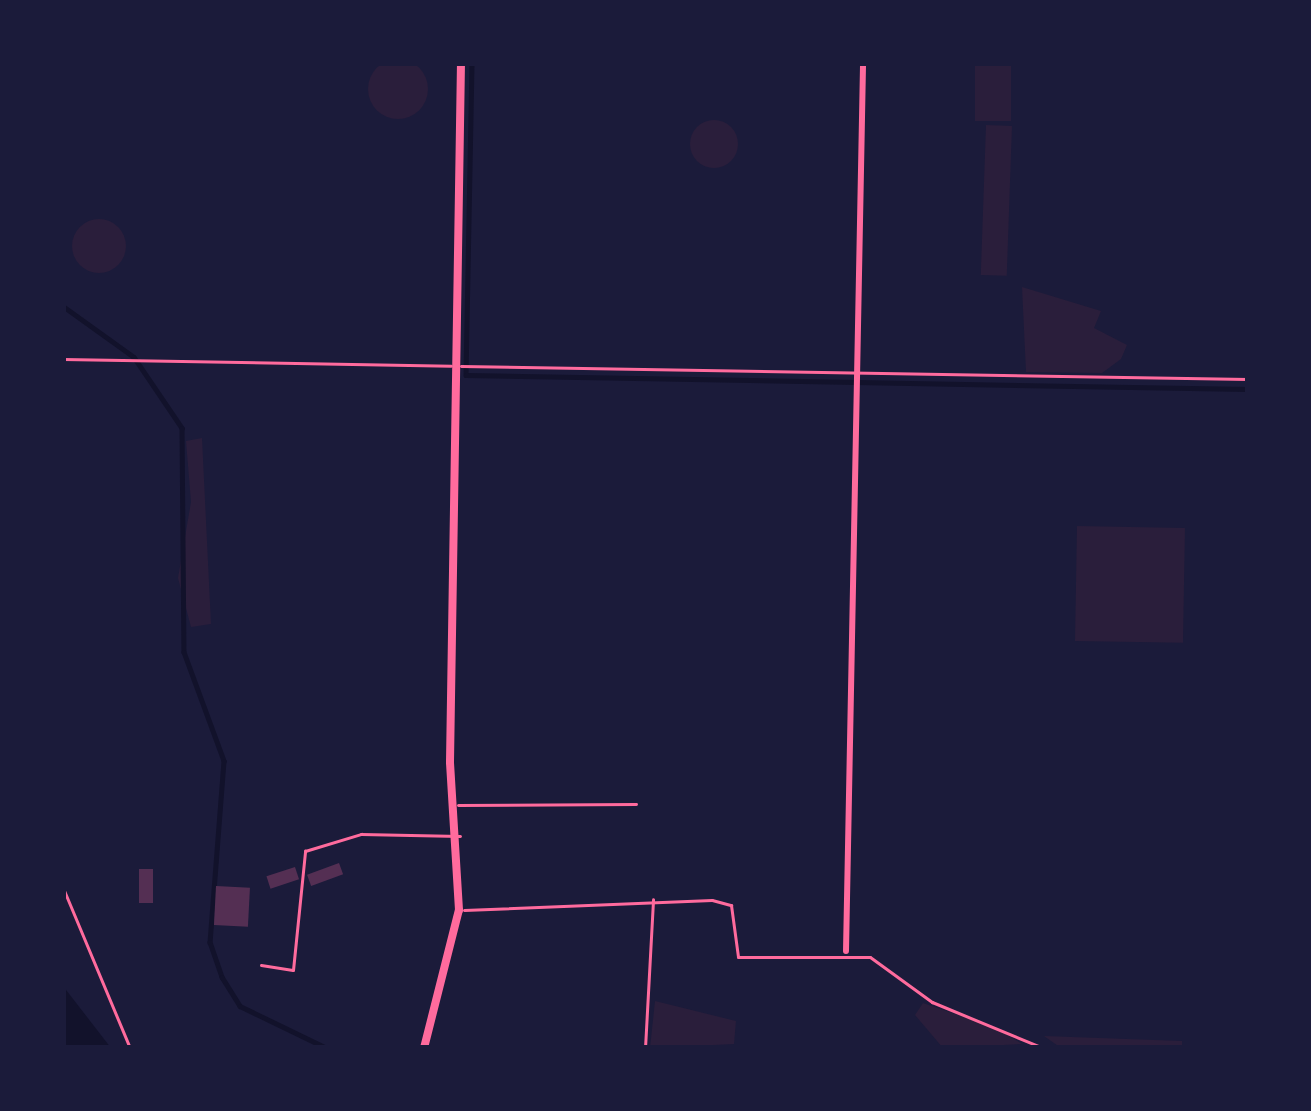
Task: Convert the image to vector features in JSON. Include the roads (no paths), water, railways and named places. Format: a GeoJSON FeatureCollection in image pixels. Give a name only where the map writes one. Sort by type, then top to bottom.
{"type":"FeatureCollection","features":[{"type":"Feature","properties":{"kind":"street"},"geometry":{"type":"LineString","coordinates":[[424,1048],[459,910],[461,63]]}},
{"type":"Feature","properties":{"kind":"street"},"geometry":{"type":"LineString","coordinates":[[846,950],[863,63]]}},
{"type":"Feature","properties":{"kind":"lane"},"geometry":{"type":"LineString","coordinates":[[63,359],[1248,379]]}},
{"type":"Feature","properties":{"kind":"lane"},"geometry":{"type":"LineString","coordinates":[[458,805],[636,805]]}},
{"type":"Feature","properties":{"kind":"lane"},"geometry":{"type":"LineString","coordinates":[[261,965],[293,970],[305,850],[361,834],[460,836]]}},
{"type":"Feature","properties":{"kind":"lane"},"geometry":{"type":"LineString","coordinates":[[63,888],[130,1048]]}},
{"type":"Feature","properties":{"kind":"lane"},"geometry":{"type":"LineString","coordinates":[[645,1048],[653,897]]}},
{"type":"Feature","properties":{"kind":"lane"},"geometry":{"type":"LineString","coordinates":[[459,910],[653,897],[731,904],[738,957],[846,950],[1042,1048]]}},
{"type":"Feature","properties":{"kind":"waterway"},"geometry":{"type":"LineString","coordinates":[[472,63],[466,375],[1248,389]]}},
{"type":"Feature","properties":{"kind":"waterway"},"geometry":{"type":"LineString","coordinates":[[63,306],[134,357],[182,428],[184,652],[224,761],[210,942],[222,977],[240,1006],[327,1048]]}}]}
